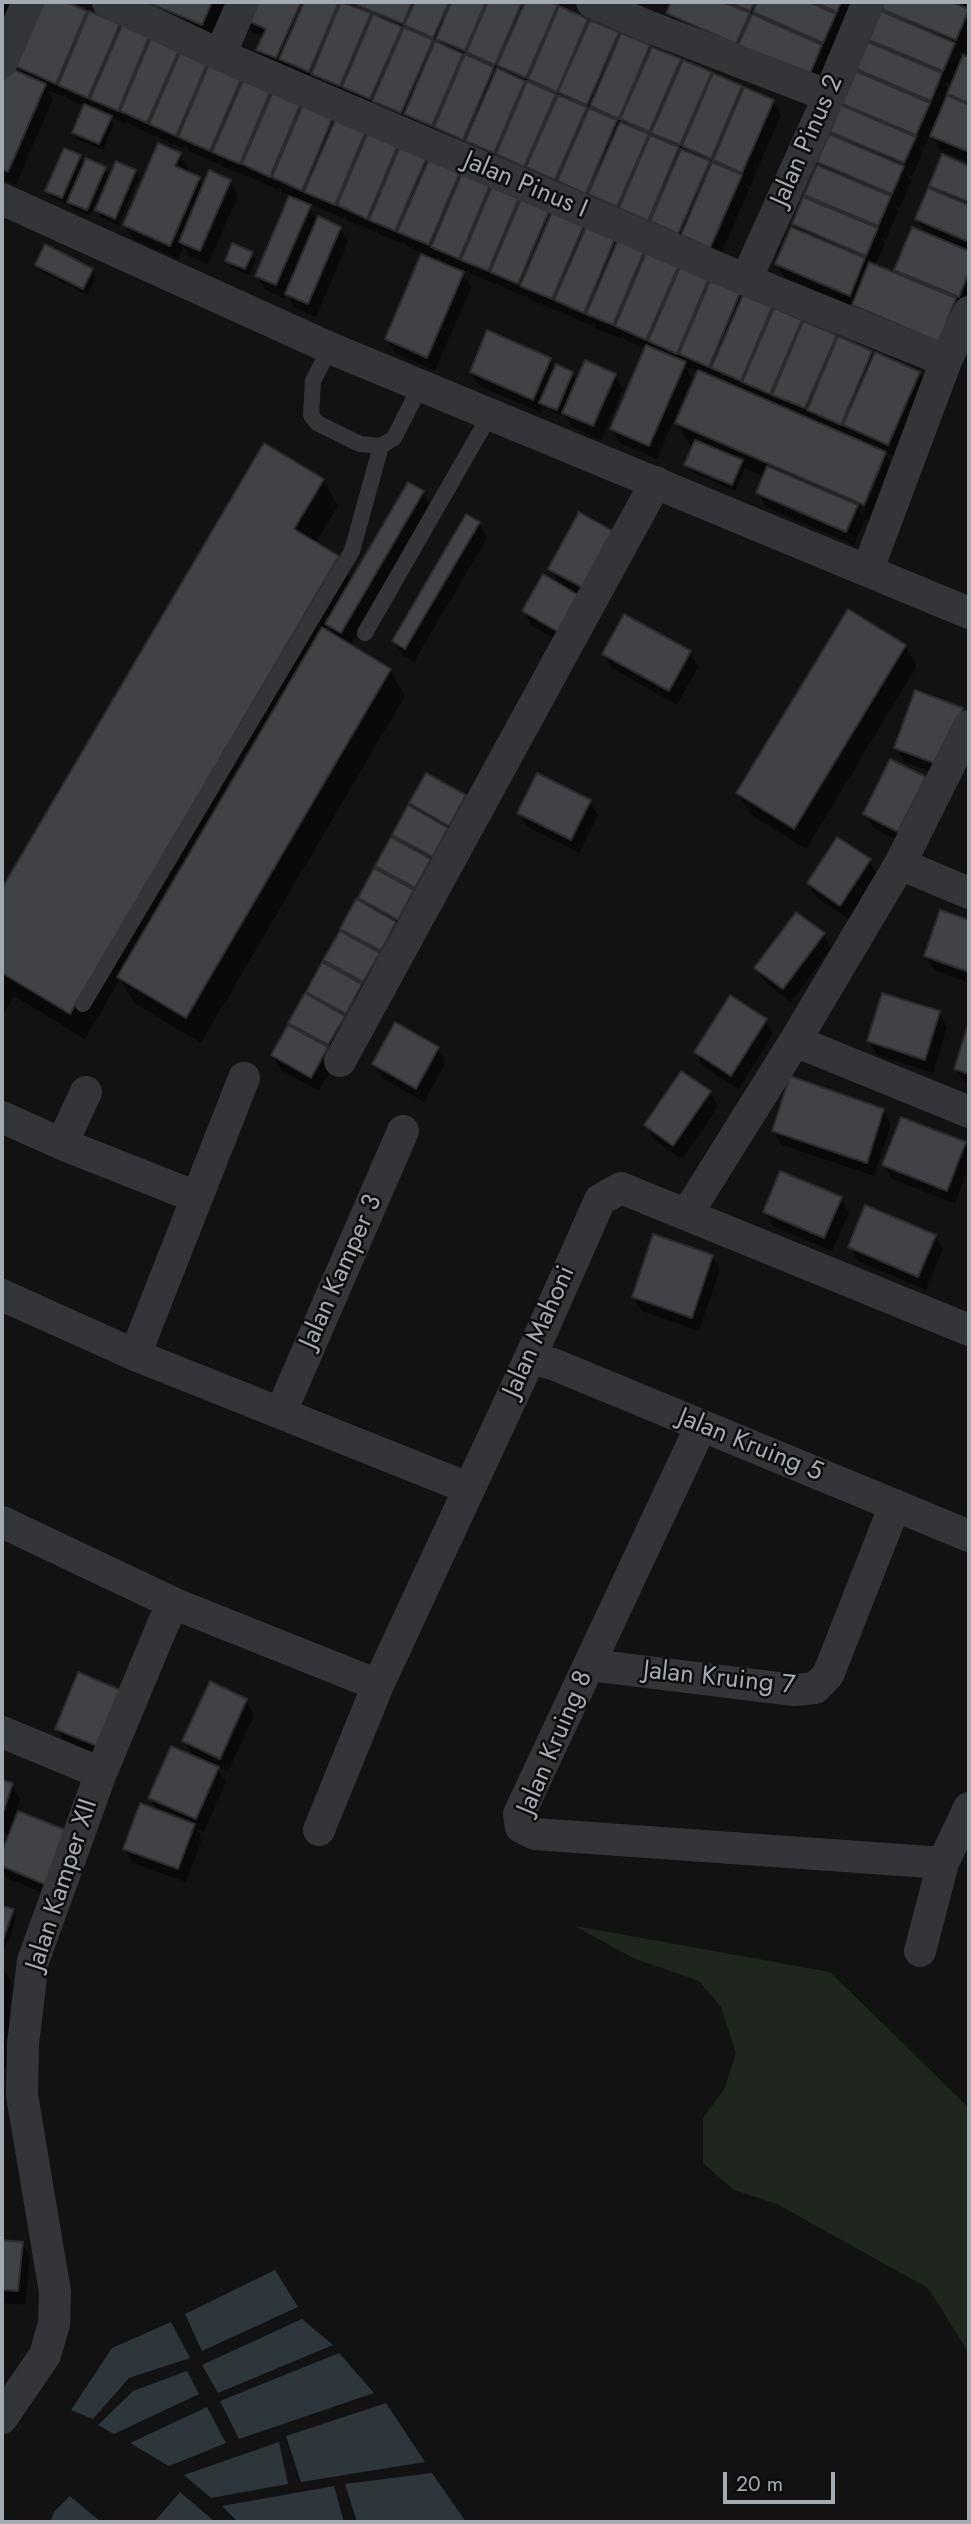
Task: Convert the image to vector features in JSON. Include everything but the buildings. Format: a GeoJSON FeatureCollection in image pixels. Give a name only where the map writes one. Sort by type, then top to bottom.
{"type":"FeatureCollection","features":[{"type":"Feature","properties":{"kind":"street"},"geometry":{"type":"LineString","coordinates":[[2,62],[28,2]]}},
{"type":"Feature","properties":{"kind":"street","name":"Jalan Pinus I"},"geometry":{"type":"LineString","coordinates":[[108,2],[220,55],[746,280],[946,361]]}},
{"type":"Feature","properties":{"kind":"street"},"geometry":{"type":"LineString","coordinates":[[220,55],[243,2]]}},
{"type":"Feature","properties":{"kind":"street"},"geometry":{"type":"LineString","coordinates":[[592,2],[652,14],[829,96]]}},
{"type":"Feature","properties":{"kind":"street","name":"Jalan Pinus 2"},"geometry":{"type":"LineString","coordinates":[[746,280],[868,2]]}},
{"type":"Feature","properties":{"kind":"street"},"geometry":{"type":"LineString","coordinates":[[2,199],[420,387],[491,413],[969,613]]}},
{"type":"Feature","properties":{"kind":"street"},"geometry":{"type":"LineString","coordinates":[[868,569],[946,361],[969,312]]}},
{"type":"Feature","properties":{"kind":"street"},"geometry":{"type":"LineString","coordinates":[[340,1061],[656,482]]}},
{"type":"Feature","properties":{"kind":"street"},"geometry":{"type":"LineString","coordinates":[[687,1214],[795,1041],[900,864],[969,726]]}},
{"type":"Feature","properties":{"kind":"street"},"geometry":{"type":"LineString","coordinates":[[900,864],[969,894]]}},
{"type":"Feature","properties":{"kind":"street"},"geometry":{"type":"LineString","coordinates":[[795,1041],[969,1112]]}},
{"type":"Feature","properties":{"kind":"street"},"geometry":{"type":"LineString","coordinates":[[135,1355],[244,1078]]}},
{"type":"Feature","properties":{"kind":"street"},"geometry":{"type":"LineString","coordinates":[[62,1144],[86,1092]]}},
{"type":"Feature","properties":{"kind":"street"},"geometry":{"type":"LineString","coordinates":[[2,1117],[196,1197]]}},
{"type":"Feature","properties":{"kind":"street","name":"Jalan Kamper 3"},"geometry":{"type":"LineString","coordinates":[[281,1412],[403,1131]]}},
{"type":"Feature","properties":{"kind":"street","name":"Jalan Mahoni"},"geometry":{"type":"LineString","coordinates":[[318,1830],[378,1685],[530,1358],[600,1200],[621,1188],[969,1331]]}},
{"type":"Feature","properties":{"kind":"street"},"geometry":{"type":"LineString","coordinates":[[2,1294],[135,1355],[468,1488]]}},
{"type":"Feature","properties":{"kind":"street","name":"Jalan Kruing 5"},"geometry":{"type":"LineString","coordinates":[[530,1358],[553,1364],[969,1536]]}},
{"type":"Feature","properties":{"kind":"street","name":"Jalan Kruing 8"},"geometry":{"type":"LineString","coordinates":[[701,1426],[519,1814],[521,1827],[535,1834],[943,1863]]}},
{"type":"Feature","properties":{"kind":"street","name":"Jalan Kruing 7"},"geometry":{"type":"LineString","coordinates":[[590,1665],[794,1690],[815,1688],[828,1675],[895,1505]]}},
{"type":"Feature","properties":{"kind":"street"},"geometry":{"type":"LineString","coordinates":[[2,1522],[176,1604],[378,1685]]}},
{"type":"Feature","properties":{"kind":"street","name":"Jalan Kamper XII"},"geometry":{"type":"LineString","coordinates":[[2,2418],[45,2355],[54,2323],[55,2292],[12,2092],[23,2044],[33,1961],[101,1773],[164,1622],[176,1604]]}},
{"type":"Feature","properties":{"kind":"street"},"geometry":{"type":"LineString","coordinates":[[2,1732],[101,1773]]}},
{"type":"Feature","properties":{"kind":"street"},"geometry":{"type":"LineString","coordinates":[[920,1951],[943,1863],[969,1808]]}},
{"type":"Feature","properties":{"kind":"lane"},"geometry":{"type":"LineString","coordinates":[[330,348],[313,381],[311,415],[317,423],[360,444],[381,446],[394,438],[420,387]]}},
{"type":"Feature","properties":{"kind":"lane"},"geometry":{"type":"LineString","coordinates":[[365,634],[491,413]]}},
{"type":"Feature","properties":{"kind":"lane"},"geometry":{"type":"LineString","coordinates":[[83,1004],[352,551],[381,446]]}},
{"type":"Feature","properties":{"kind":"shaded area"},"geometry":{"type":"Polygon","coordinates":[[[575,1926],[830,1972],[969,2108],[969,2353],[928,2288],[777,2204],[734,2190],[703,2163],[703,2118],[725,2088],[736,2053],[721,2007],[699,1981],[633,1958],[575,1926]]]}},
{"type":"Feature","properties":{"kind":"shaded area"},"geometry":{"type":"Polygon","coordinates":[[[275,2270],[298,2307],[202,2351],[185,2314],[275,2270]]]}},
{"type":"Feature","properties":{"kind":"shaded area"},"geometry":{"type":"Polygon","coordinates":[[[302,2319],[333,2345],[218,2393],[202,2365],[302,2319]]]}},
{"type":"Feature","properties":{"kind":"shaded area"},"geometry":{"type":"Polygon","coordinates":[[[171,2322],[190,2358],[129,2378],[93,2419],[71,2410],[112,2348],[171,2322]]]}},
{"type":"Feature","properties":{"kind":"shaded area"},"geometry":{"type":"Polygon","coordinates":[[[339,2353],[374,2393],[239,2439],[220,2401],[339,2353]]]}},
{"type":"Feature","properties":{"kind":"shaded area"},"geometry":{"type":"Polygon","coordinates":[[[187,2371],[199,2394],[114,2434],[98,2425],[133,2391],[187,2371]]]}},
{"type":"Feature","properties":{"kind":"shaded area"},"geometry":{"type":"Polygon","coordinates":[[[386,2403],[425,2462],[301,2482],[286,2436],[386,2403]]]}},
{"type":"Feature","properties":{"kind":"shaded area"},"geometry":{"type":"Polygon","coordinates":[[[207,2407],[226,2443],[169,2466],[130,2443],[207,2407]]]}},
{"type":"Feature","properties":{"kind":"shaded area"},"geometry":{"type":"Polygon","coordinates":[[[279,2442],[288,2484],[211,2498],[184,2475],[279,2442]]]}},
{"type":"Feature","properties":{"kind":"shaded area"},"geometry":{"type":"Polygon","coordinates":[[[432,2473],[466,2522],[357,2522],[345,2484],[432,2473]]]}},
{"type":"Feature","properties":{"kind":"shaded area"},"geometry":{"type":"Polygon","coordinates":[[[334,2486],[344,2522],[238,2522],[222,2506],[334,2486]]]}},
{"type":"Feature","properties":{"kind":"shaded area"},"geometry":{"type":"Polygon","coordinates":[[[180,2492],[215,2522],[154,2522],[180,2492]]]}},
{"type":"Feature","properties":{"kind":"shaded area"},"geometry":{"type":"Polygon","coordinates":[[[70,2496],[101,2522],[50,2522],[54,2512],[70,2496]]]}}]}
